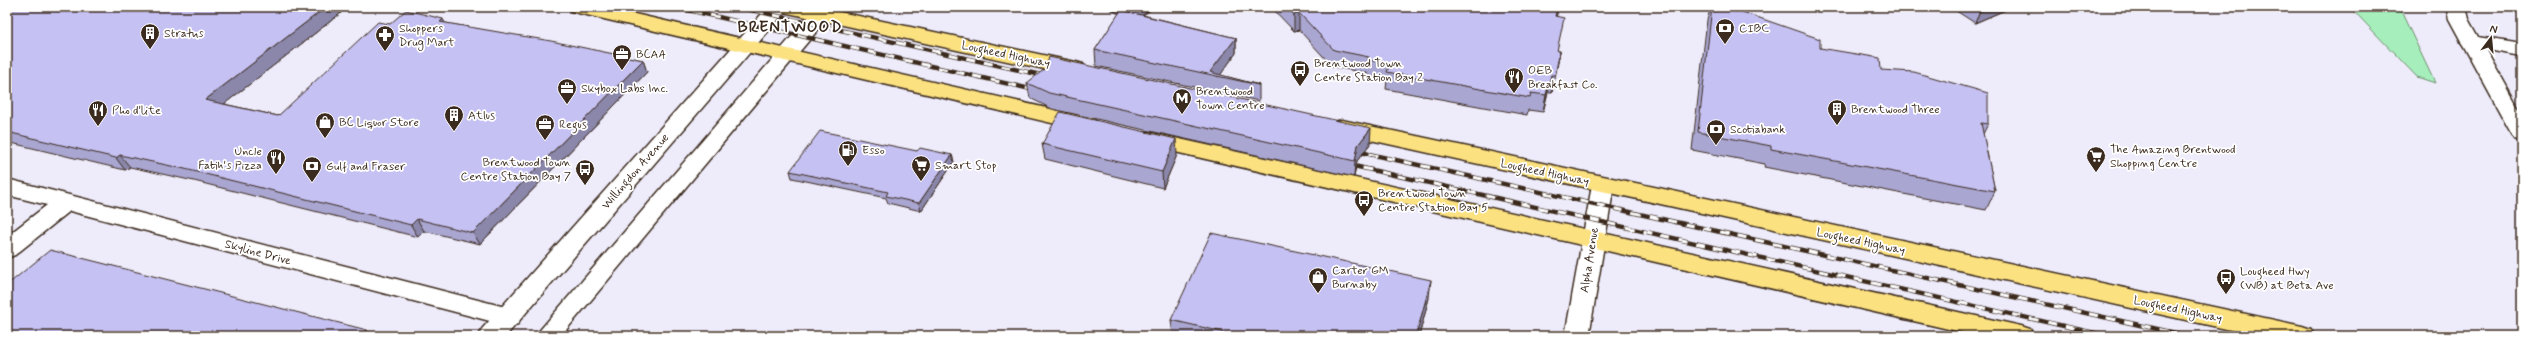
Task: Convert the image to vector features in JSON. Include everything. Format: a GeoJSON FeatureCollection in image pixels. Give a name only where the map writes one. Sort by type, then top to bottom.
{"type":"FeatureCollection","features":[{"type":"Feature","properties":{"kind":"main road"},"geometry":{"type":"LineString","coordinates":[[578,7],[1107,129]]}},
{"type":"Feature","properties":{"kind":"main road","name":"Lougheed Highway"},"geometry":{"type":"LineString","coordinates":[[788,7],[824,11],[1093,72]]}},
{"type":"Feature","properties":{"kind":"main road","name":"Lougheed Highway"},"geometry":{"type":"LineString","coordinates":[[1323,123],[2302,336]]}},
{"type":"Feature","properties":{"kind":"main road"},"geometry":{"type":"LineString","coordinates":[[1130,135],[2021,336]]}},
{"type":"Feature","properties":{"kind":"street","name":"Willingdon Avenue"},"geometry":{"type":"LineString","coordinates":[[492,336],[779,7]]}},
{"type":"Feature","properties":{"kind":"street"},"geometry":{"type":"LineString","coordinates":[[2456,7],[2459,19],[2471,42],[2522,133]]}},
{"type":"Feature","properties":{"kind":"street"},"geometry":{"type":"LineString","coordinates":[[547,336],[824,11]]}},
{"type":"Feature","properties":{"kind":"street"},"geometry":{"type":"LineString","coordinates":[[2471,42],[2522,50]]}},
{"type":"Feature","properties":{"kind":"street","name":"Alpha Avenue"},"geometry":{"type":"LineString","coordinates":[[1577,336],[1592,239],[1603,185]]}},
{"type":"Feature","properties":{"kind":"street","name":"Skyline Drive"},"geometry":{"type":"LineString","coordinates":[[7,187],[509,317]]}},
{"type":"Feature","properties":{"kind":"street"},"geometry":{"type":"LineString","coordinates":[[7,249],[66,202]]}},
{"type":"Feature","properties":{"kind":"green space"},"geometry":{"type":"Polygon","coordinates":[[[2350,7],[2399,7],[2435,83],[2417,77],[2350,7]]]}},
{"type":"Feature","properties":{"kind":"building"},"geometry":{"type":"Polygon","coordinates":[[[7,7],[326,7],[205,100],[278,116],[378,22],[390,24],[406,10],[443,19],[440,22],[551,41],[643,60],[473,233],[417,219],[411,225],[185,169],[120,155],[116,158],[7,132],[7,7]]]}},
{"type":"Feature","properties":{"kind":"building"},"geometry":{"type":"Polygon","coordinates":[[[1287,7],[1557,7],[1555,16],[1564,18],[1557,51],[1560,51],[1555,75],[1551,75],[1546,95],[1531,93],[1530,98],[1387,72],[1390,64],[1368,60],[1369,57],[1334,50],[1299,13],[1294,15],[1287,7]]]}},
{"type":"Feature","properties":{"kind":"building","name":"Brentwood Three"},"geometry":{"type":"Polygon","coordinates":[[[1712,7],[1728,7],[1820,39],[1820,48],[1880,58],[1881,70],[1914,72],[1988,93],[1988,124],[1981,123],[1995,191],[1771,149],[1771,146],[1698,132],[1712,7]]]}},
{"type":"Feature","properties":{"kind":"building"},"geometry":{"type":"Polygon","coordinates":[[[1974,7],[1990,7],[1980,11],[1974,7]]]}},
{"type":"Feature","properties":{"kind":"building"},"geometry":{"type":"Polygon","coordinates":[[[1121,10],[1236,38],[1210,72],[1259,85],[1095,50],[1121,10]]]}},
{"type":"Feature","properties":{"kind":"building"},"geometry":{"type":"Polygon","coordinates":[[[1049,57],[1371,128],[1358,145],[1355,161],[1049,93],[1027,83],[1046,68],[1049,57]]]}},
{"type":"Feature","properties":{"kind":"building"},"geometry":{"type":"Polygon","coordinates":[[[1060,112],[1176,139],[1162,172],[1042,144],[1060,112]]]}},
{"type":"Feature","properties":{"kind":"building"},"geometry":{"type":"Polygon","coordinates":[[[820,131],[917,151],[920,148],[952,155],[919,203],[886,196],[888,192],[790,171],[820,131]]]}},
{"type":"Feature","properties":{"kind":"building"},"geometry":{"type":"Polygon","coordinates":[[[1211,233],[1431,280],[1416,336],[1222,336],[1223,332],[1171,320],[1211,233]]]}},
{"type":"Feature","properties":{"kind":"building"},"geometry":{"type":"Polygon","coordinates":[[[50,250],[367,330],[361,336],[7,336],[7,285],[50,250]]]}},
{"type":"Feature","properties":{"kind":"railway"},"geometry":{"type":"LineString","coordinates":[[675,7],[1039,91]]}},
{"type":"Feature","properties":{"kind":"railway"},"geometry":{"type":"LineString","coordinates":[[738,7],[1050,77]]}},
{"type":"Feature","properties":{"kind":"railway"},"geometry":{"type":"LineString","coordinates":[[1351,150],[2189,336]]}},
{"type":"Feature","properties":{"kind":"railway"},"geometry":{"type":"LineString","coordinates":[[1345,164],[2108,336]]}},
{"type":"Feature","properties":{"kind":"place","name":"CIBC"},"geometry":{"type":"Point","coordinates":[1725,45]}},
{"type":"Feature","properties":{"kind":"place","name":"Stratus"},"geometry":{"type":"Point","coordinates":[150,50]}},
{"type":"Feature","properties":{"kind":"place","name":"Shoppers Drug Mart"},"geometry":{"type":"Point","coordinates":[385,52]}},
{"type":"Feature","properties":{"kind":"place","name":"BCAA"},"geometry":{"type":"Point","coordinates":[622,71]}},
{"type":"Feature","properties":{"kind":"place","name":"Brentwood Town Centre Station Bay 2"},"geometry":{"type":"Point","coordinates":[1300,87]}},
{"type":"Feature","properties":{"kind":"place","name":"OEB Breakfast Co."},"geometry":{"type":"Point","coordinates":[1514,94]}},
{"type":"Feature","properties":{"kind":"place","name":"Skybox Labs Inc."},"geometry":{"type":"Point","coordinates":[567,105]}},
{"type":"Feature","properties":{"kind":"place","name":"Brentwood Town Centre"},"geometry":{"type":"Point","coordinates":[1182,115]}},
{"type":"Feature","properties":{"kind":"place","name":"Brentwood Three"},"geometry":{"type":"Point","coordinates":[1837,126]}},
{"type":"Feature","properties":{"kind":"place","name":"Pho d'lite"},"geometry":{"type":"Point","coordinates":[98,127]}},
{"type":"Feature","properties":{"kind":"place","name":"Atlus"},"geometry":{"type":"Point","coordinates":[454,132]}},
{"type":"Feature","properties":{"kind":"place","name":"BC Liquor Store"},"geometry":{"type":"Point","coordinates":[325,139]}},
{"type":"Feature","properties":{"kind":"place","name":"Regus"},"geometry":{"type":"Point","coordinates":[545,141]}},
{"type":"Feature","properties":{"kind":"place","name":"Scotiabank"},"geometry":{"type":"Point","coordinates":[1716,146]}},
{"type":"Feature","properties":{"kind":"place","name":"Esso"},"geometry":{"type":"Point","coordinates":[848,167]}},
{"type":"Feature","properties":{"kind":"place","name":"The Amazing Brentwood Shopping Centre"},"geometry":{"type":"Point","coordinates":[2096,173]}},
{"type":"Feature","properties":{"kind":"place","name":"Uncle Fatih's Pizza"},"geometry":{"type":"Point","coordinates":[276,175]}},
{"type":"Feature","properties":{"kind":"place","name":"Smart Stop"},"geometry":{"type":"Point","coordinates":[921,182]}},
{"type":"Feature","properties":{"kind":"place","name":"Gulf and Fraser"},"geometry":{"type":"Point","coordinates":[312,183]}},
{"type":"Feature","properties":{"kind":"place","name":"Brentwood Town Centre Station Bay 7"},"geometry":{"type":"Point","coordinates":[585,186]}},
{"type":"Feature","properties":{"kind":"place","name":"Brentwood Town Centre Station Bay 5"},"geometry":{"type":"Point","coordinates":[1364,217]}},
{"type":"Feature","properties":{"kind":"place","name":"Carter GM Burnaby"},"geometry":{"type":"Point","coordinates":[1318,294]}},
{"type":"Feature","properties":{"kind":"place","name":"Lougheed Hwy (WB) at Beta Ave"},"geometry":{"type":"Point","coordinates":[2226,295]}},
{"type":"Feature","properties":{"kind":"district","name":"BRENTWOOD"},"geometry":{"type":"Point","coordinates":[790,26]}}]}
